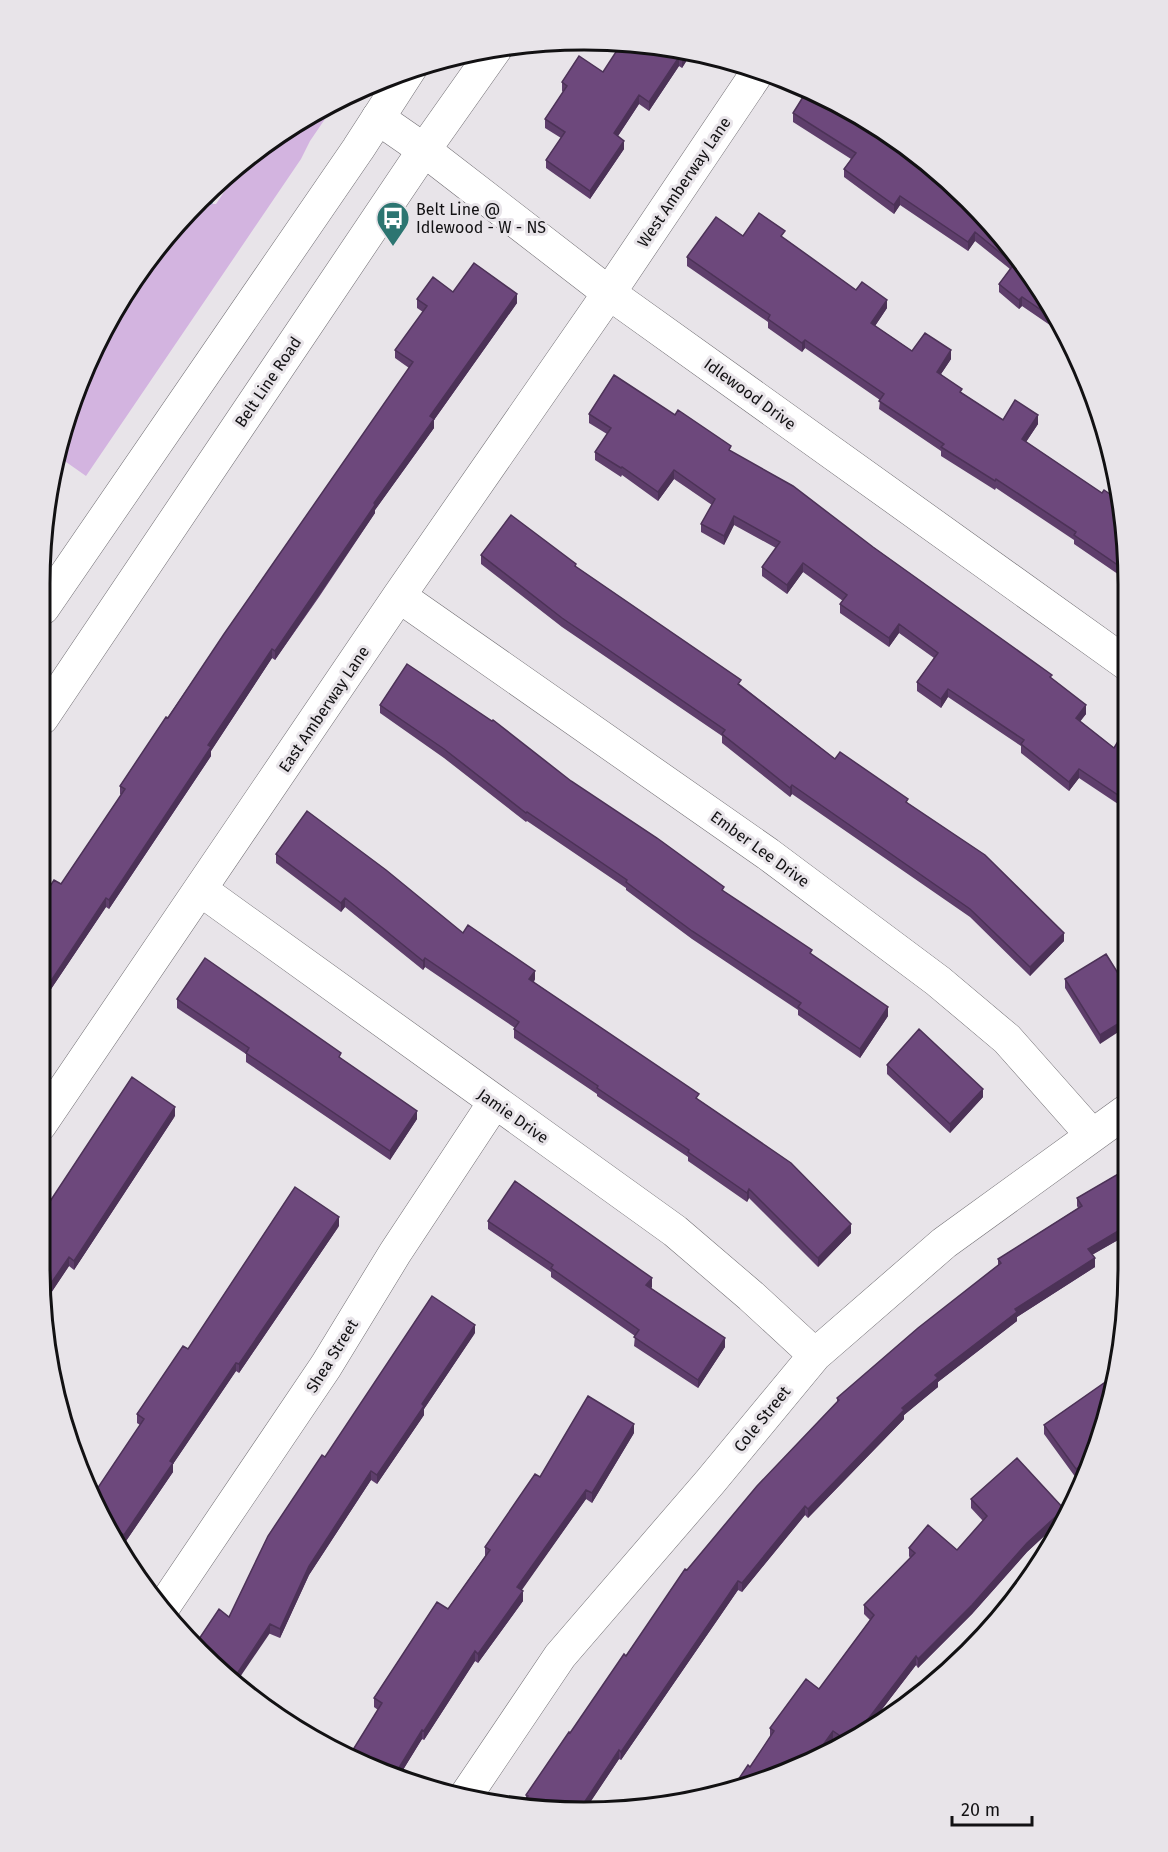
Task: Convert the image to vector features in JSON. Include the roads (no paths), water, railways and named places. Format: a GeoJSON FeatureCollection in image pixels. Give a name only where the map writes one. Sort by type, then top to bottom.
{"type":"FeatureCollection","features":[{"type":"Feature","properties":{"kind":"street","name":"Belt Line Road"},"geometry":{"type":"LineString","coordinates":[[50,706],[424,150],[489,58]]}},
{"type":"Feature","properties":{"kind":"street","name":"West Amberway Lane"},"geometry":{"type":"LineString","coordinates":[[609,293],[754,77]]}},
{"type":"Feature","properties":{"kind":"street"},"geometry":{"type":"LineString","coordinates":[[50,598],[401,82]]}},
{"type":"Feature","properties":{"kind":"street","name":"Idlewood Drive"},"geometry":{"type":"LineString","coordinates":[[378,118],[424,150],[609,293],[1118,658]]}},
{"type":"Feature","properties":{"kind":"street","name":"East Amberway Lane"},"geometry":{"type":"LineString","coordinates":[[50,1110],[399,596],[609,293]]}},
{"type":"Feature","properties":{"kind":"street","name":"Ember Lee Drive"},"geometry":{"type":"LineString","coordinates":[[399,596],[768,854],[938,981],[1006,1039],[1092,1135]]}},
{"type":"Feature","properties":{"kind":"street","name":"Jamie Drive"},"geometry":{"type":"LineString","coordinates":[[201,890],[675,1231],[751,1296],[814,1356]]}},
{"type":"Feature","properties":{"kind":"street","name":"Shea Street"},"geometry":{"type":"LineString","coordinates":[[167,1602],[326,1366],[494,1102]]}},
{"type":"Feature","properties":{"kind":"street","name":"Cole Street"},"geometry":{"type":"LineString","coordinates":[[470,1790],[560,1656],[710,1482],[814,1356],[944,1243],[1118,1117]]}},
{"type":"Feature","properties":{"kind":"place","name":"Belt Line @ Idlewood - W - NS"},"geometry":{"type":"Point","coordinates":[393,247]}}]}
